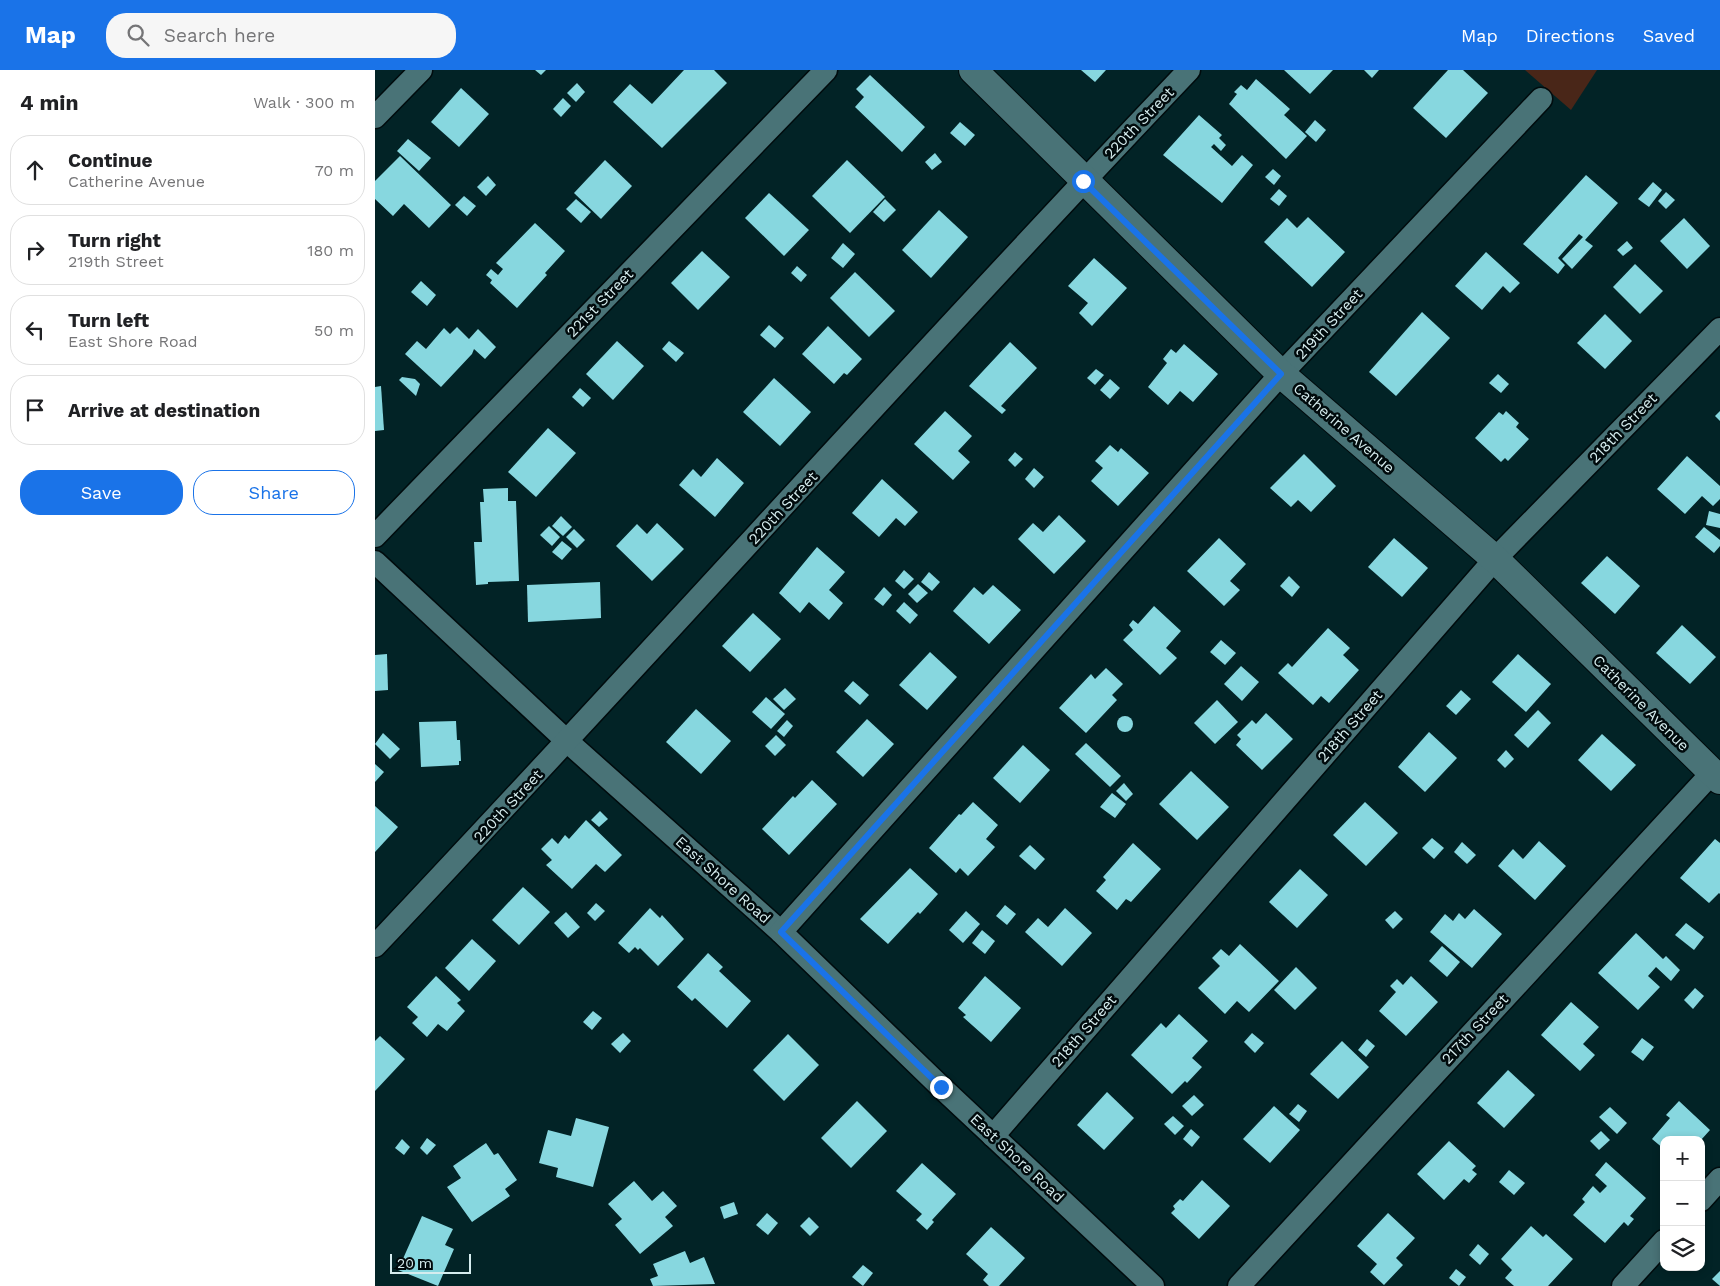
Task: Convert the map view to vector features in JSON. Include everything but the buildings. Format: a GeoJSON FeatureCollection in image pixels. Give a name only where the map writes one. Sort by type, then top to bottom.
{"type":"FeatureCollection","features":[{"type":"Feature","properties":{"kind":"street"},"geometry":{"type":"LineString","coordinates":[[375,117],[421,70]]}},
{"type":"Feature","properties":{"kind":"street","name":"221st Street"},"geometry":{"type":"LineString","coordinates":[[375,536],[826,70]]}},
{"type":"Feature","properties":{"kind":"street","name":"Catherine Avenue"},"geometry":{"type":"LineString","coordinates":[[973,70],[1083,181],[1281,374],[1495,559],[1716,776]]}},
{"type":"Feature","properties":{"kind":"street","name":"220th Street"},"geometry":{"type":"LineString","coordinates":[[375,946],[568,742],[1083,181],[1189,70]]}},
{"type":"Feature","properties":{"kind":"street","name":"219th Street"},"geometry":{"type":"LineString","coordinates":[[781,932],[1281,374],[1541,100]]}},
{"type":"Feature","properties":{"kind":"street","name":"218th Street"},"geometry":{"type":"LineString","coordinates":[[993,1136],[1495,559],[1720,329]]}},
{"type":"Feature","properties":{"kind":"street","name":"East Shore Road"},"geometry":{"type":"LineString","coordinates":[[375,562],[568,742],[781,932],[993,1136],[1153,1286]]}},
{"type":"Feature","properties":{"kind":"street","name":"217th Street"},"geometry":{"type":"LineString","coordinates":[[1239,1286],[1716,776]]}},
{"type":"Feature","properties":{"kind":"street"},"geometry":{"type":"LineString","coordinates":[[1705,1196],[1720,1179]]}},
{"type":"Feature","properties":{"kind":"street"},"geometry":{"type":"LineString","coordinates":[[1623,1286],[1660,1245]]}},
{"type":"Feature","properties":{"kind":"shaded area"},"geometry":{"type":"Polygon","coordinates":[[[1525,70],[1597,70],[1571,110],[1525,70]]]}},
{"type":"Feature","properties":{"kind":"route"},"geometry":{"type":"LineString","coordinates":[[941,1087],[781,932],[1281,374],[1083,181]]}}]}
